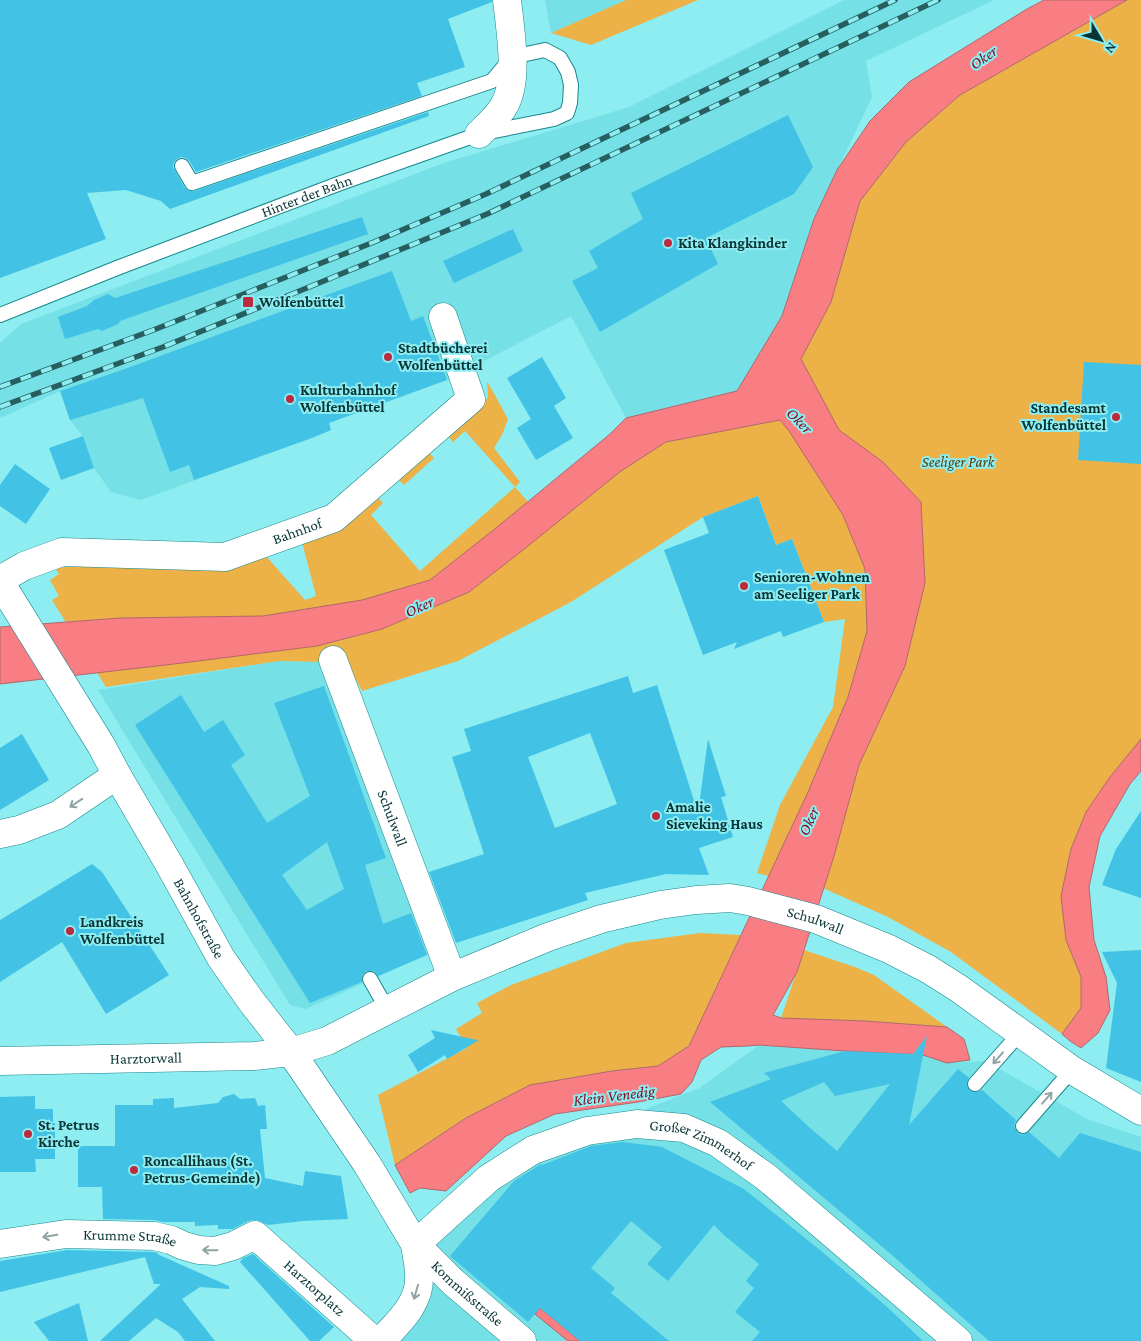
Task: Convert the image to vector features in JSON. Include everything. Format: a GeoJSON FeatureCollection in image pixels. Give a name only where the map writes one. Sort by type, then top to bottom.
{"type":"FeatureCollection","features":[{"type":"Feature","properties":{"kind":"street","name":"Hinter der Bahn"},"geometry":{"type":"LineString","coordinates":[[479,134],[505,105],[511,90],[512,57],[507,0]]}},
{"type":"Feature","properties":{"kind":"street","name":"Bahnhof"},"geometry":{"type":"LineString","coordinates":[[0,581],[24,566],[62,552],[225,557],[334,518],[471,398],[443,317]]}},
{"type":"Feature","properties":{"kind":"street","name":"Bahnhofstraße"},"geometry":{"type":"LineString","coordinates":[[0,581],[100,745],[221,958],[251,1001],[291,1052],[368,1164],[415,1244]]}},
{"type":"Feature","properties":{"kind":"street","name":"Schulwall"},"geometry":{"type":"LineString","coordinates":[[333,660],[452,976]]}},
{"type":"Feature","properties":{"kind":"street"},"geometry":{"type":"LineString","coordinates":[[0,834],[19,830],[58,815],[116,775]]}},
{"type":"Feature","properties":{"kind":"street","name":"Schulwall"},"geometry":{"type":"LineString","coordinates":[[291,1052],[327,1041],[452,976],[548,937],[601,919],[660,905],[730,898],[816,919],[889,949],[928,969],[973,998],[1072,1070],[1141,1111]]}},
{"type":"Feature","properties":{"kind":"street","name":"Harztorwall"},"geometry":{"type":"LineString","coordinates":[[0,1061],[254,1056],[291,1052]]}},
{"type":"Feature","properties":{"kind":"street","name":"Großer Zimmerhof"},"geometry":{"type":"LineString","coordinates":[[415,1244],[489,1178],[533,1150],[587,1131],[637,1124],[684,1128],[718,1143],[766,1177],[958,1341]]}},
{"type":"Feature","properties":{"kind":"street","name":"Krumme Straße"},"geometry":{"type":"LineString","coordinates":[[0,1244],[66,1234],[154,1236],[172,1240],[199,1250],[216,1251],[233,1246],[255,1235]]}},
{"type":"Feature","properties":{"kind":"street","name":"Harztorplatz"},"geometry":{"type":"LineString","coordinates":[[255,1235],[374,1341]]}},
{"type":"Feature","properties":{"kind":"street"},"geometry":{"type":"LineString","coordinates":[[381,1341],[405,1316],[417,1291],[419,1276],[415,1244]]}},
{"type":"Feature","properties":{"kind":"street","name":"Kommißstraße"},"geometry":{"type":"LineString","coordinates":[[415,1244],[453,1282],[522,1341]]}},
{"type":"Feature","properties":{"kind":"lane"},"geometry":{"type":"LineString","coordinates":[[182,166],[192,183],[492,81],[512,57],[545,50],[560,58],[568,72],[571,85],[570,103],[567,112],[554,119],[479,134]]}},
{"type":"Feature","properties":{"kind":"lane","name":"Hinter der Bahn"},"geometry":{"type":"LineString","coordinates":[[0,315],[117,268],[338,184],[479,134]]}},
{"type":"Feature","properties":{"kind":"lane"},"geometry":{"type":"LineString","coordinates":[[370,979],[387,1009]]}},
{"type":"Feature","properties":{"kind":"lane"},"geometry":{"type":"LineString","coordinates":[[975,1084],[1020,1033]]}},
{"type":"Feature","properties":{"kind":"lane"},"geometry":{"type":"LineString","coordinates":[[1023,1126],[1072,1070]]}},
{"type":"Feature","properties":{"kind":"shaded area"},"geometry":{"type":"Polygon","coordinates":[[[545,0],[626,0],[551,33],[545,0]]]}},
{"type":"Feature","properties":{"kind":"shaded area"},"geometry":{"type":"Polygon","coordinates":[[[844,0],[994,0],[866,61],[872,97],[814,219],[782,316],[737,391],[626,418],[571,316],[447,380],[326,416],[331,430],[141,500],[111,492],[94,468],[83,436],[70,420],[60,391],[0,418],[0,343],[21,324],[444,163],[629,107],[844,0]]]}},
{"type":"Feature","properties":{"kind":"shaded area"},"geometry":{"type":"Polygon","coordinates":[[[279,661],[323,662],[431,953],[306,1009],[290,1005],[98,690],[279,661]]]}},
{"type":"Feature","properties":{"kind":"shaded area"},"geometry":{"type":"Polygon","coordinates":[[[759,1045],[923,1055],[947,1063],[986,1061],[1087,1119],[1141,1137],[1141,1341],[400,1341],[413,1301],[415,1244],[530,1154],[700,1088],[759,1045]]]}},
{"type":"Feature","properties":{"kind":"green space"},"geometry":{"type":"Polygon","coordinates":[[[626,0],[698,0],[591,45],[551,33],[626,0]]]}},
{"type":"Feature","properties":{"kind":"green space","name":"Seeliger Park"},"geometry":{"type":"Polygon","coordinates":[[[1127,0],[1141,0],[1141,739],[1110,777],[1086,812],[1071,849],[1066,939],[1081,977],[1081,1008],[1062,1034],[951,952],[888,917],[823,888],[757,873],[780,805],[833,707],[845,619],[824,622],[792,539],[776,545],[758,496],[703,517],[571,602],[458,661],[362,691],[344,657],[323,662],[279,661],[106,687],[52,600],[59,596],[50,580],[59,574],[55,568],[265,555],[305,600],[316,596],[302,542],[376,495],[383,503],[371,515],[420,571],[515,487],[544,520],[342,639],[382,629],[469,592],[621,471],[666,442],[780,420],[801,359],[831,302],[860,201],[906,142],[960,95],[1127,0]]]}},
{"type":"Feature","properties":{"kind":"green space"},"geometry":{"type":"Polygon","coordinates":[[[487,381],[508,419],[502,435],[494,448],[520,482],[515,487],[465,431],[453,442],[446,434],[488,398],[487,381]]]}},
{"type":"Feature","properties":{"kind":"green space"},"geometry":{"type":"Polygon","coordinates":[[[427,450],[434,458],[404,485],[396,477],[427,450]]]}},
{"type":"Feature","properties":{"kind":"green space"},"geometry":{"type":"Polygon","coordinates":[[[700,933],[741,935],[689,1046],[658,1066],[612,1071],[530,1085],[466,1118],[395,1165],[378,1095],[467,1048],[456,1029],[482,1013],[477,1003],[511,985],[626,943],[700,933]]]}},
{"type":"Feature","properties":{"kind":"green space"},"geometry":{"type":"Polygon","coordinates":[[[804,950],[874,975],[947,1027],[865,1021],[781,1018],[804,950]]]}},
{"type":"Feature","properties":{"kind":"water"},"geometry":{"type":"Polygon","coordinates":[[[1044,0],[1127,0],[960,95],[906,142],[860,201],[831,302],[801,359],[839,430],[883,462],[921,502],[925,583],[905,666],[859,765],[834,856],[797,972],[773,1015],[781,1018],[865,1021],[947,1027],[964,1039],[970,1060],[947,1063],[923,1055],[759,1045],[721,1047],[701,1060],[692,1082],[681,1094],[555,1114],[506,1136],[446,1191],[420,1188],[410,1193],[395,1165],[466,1118],[530,1085],[612,1071],[658,1066],[689,1046],[808,792],[848,697],[867,631],[865,569],[843,515],[789,431],[780,420],[666,442],[621,471],[469,592],[382,629],[317,646],[0,684],[0,627],[120,618],[263,616],[362,600],[430,580],[610,434],[626,418],[737,391],[782,316],[814,219],[837,170],[870,121],[909,82],[1044,0]]]}},
{"type":"Feature","properties":{"kind":"water"},"geometry":{"type":"Polygon","coordinates":[[[1141,739],[1141,771],[1130,784],[1100,836],[1089,887],[1094,940],[1106,977],[1110,1010],[1098,1033],[1081,1048],[1062,1034],[1081,1008],[1081,977],[1066,940],[1061,896],[1071,849],[1086,812],[1110,777],[1141,739]]]}},
{"type":"Feature","properties":{"kind":"water"},"geometry":{"type":"Polygon","coordinates":[[[540,1308],[580,1341],[568,1341],[535,1314],[540,1308]]]}},
{"type":"Feature","properties":{"kind":"building"},"geometry":{"type":"Polygon","coordinates":[[[0,0],[492,0],[492,2],[448,19],[465,67],[417,83],[422,96],[196,172],[186,158],[181,157],[177,159],[173,167],[185,188],[194,191],[428,112],[429,116],[170,209],[161,201],[126,190],[87,193],[106,239],[0,278],[0,0]]]}},
{"type":"Feature","properties":{"kind":"building"},"geometry":{"type":"Polygon","coordinates":[[[788,115],[813,167],[794,194],[706,238],[718,264],[600,332],[572,281],[598,268],[589,251],[643,219],[631,193],[788,115]]]}},
{"type":"Feature","properties":{"kind":"building"},"geometry":{"type":"Polygon","coordinates":[[[362,217],[368,234],[120,321],[118,324],[102,331],[98,329],[65,339],[58,317],[87,306],[94,300],[108,294],[115,298],[362,217]]]}},
{"type":"Feature","properties":{"kind":"building"},"geometry":{"type":"Polygon","coordinates":[[[513,229],[523,251],[454,283],[443,261],[513,229]]]}},
{"type":"Feature","properties":{"kind":"building"},"geometry":{"type":"Polygon","coordinates":[[[392,271],[411,321],[423,316],[447,380],[329,423],[331,430],[312,438],[194,480],[189,465],[170,472],[143,398],[70,420],[60,391],[392,271]]]}},
{"type":"Feature","properties":{"kind":"building"},"geometry":{"type":"Polygon","coordinates":[[[542,357],[566,398],[554,406],[573,438],[536,460],[517,428],[531,419],[507,378],[542,357]]]}},
{"type":"Feature","properties":{"kind":"building"},"geometry":{"type":"Polygon","coordinates":[[[1084,362],[1141,365],[1141,464],[1078,460],[1084,362]]]}},
{"type":"Feature","properties":{"kind":"building"},"geometry":{"type":"Polygon","coordinates":[[[83,436],[94,468],[61,480],[49,448],[83,436]]]}},
{"type":"Feature","properties":{"kind":"building"},"geometry":{"type":"Polygon","coordinates":[[[15,464],[50,489],[26,524],[0,506],[0,485],[15,464]]]}},
{"type":"Feature","properties":{"kind":"building","name":"Senioren-Wohnen am Seeliger Park"},"geometry":{"type":"Polygon","coordinates":[[[758,496],[776,545],[792,539],[824,622],[783,637],[781,631],[734,649],[737,642],[703,655],[664,550],[709,533],[703,517],[758,496]]]}},
{"type":"Feature","properties":{"kind":"building","name":"Amalie Sieveking Haus"},"geometry":{"type":"Polygon","coordinates":[[[628,676],[633,693],[657,685],[698,813],[708,739],[726,796],[721,797],[733,837],[699,848],[709,875],[666,874],[585,893],[588,900],[456,943],[429,872],[484,854],[452,757],[471,751],[464,729],[628,676]],[[590,733],[528,757],[555,828],[617,804],[590,733]]]}},
{"type":"Feature","properties":{"kind":"building"},"geometry":{"type":"Polygon","coordinates":[[[324,686],[386,858],[365,865],[383,924],[411,913],[427,955],[378,976],[374,971],[366,971],[362,975],[362,982],[310,1003],[135,725],[181,695],[204,732],[223,720],[245,755],[231,765],[267,823],[310,796],[274,703],[324,686]],[[327,842],[282,875],[307,910],[344,889],[327,842]]]}},
{"type":"Feature","properties":{"kind":"building"},"geometry":{"type":"Polygon","coordinates":[[[22,734],[49,780],[0,810],[0,748],[22,734]]]}},
{"type":"Feature","properties":{"kind":"building"},"geometry":{"type":"Polygon","coordinates":[[[1141,811],[1141,898],[1102,885],[1116,849],[1141,811]]]}},
{"type":"Feature","properties":{"kind":"building","name":"Landkreis Wolfenbüttel"},"geometry":{"type":"Polygon","coordinates":[[[92,864],[102,872],[169,975],[106,1014],[62,942],[0,982],[0,920],[92,864]]]}},
{"type":"Feature","properties":{"kind":"building"},"geometry":{"type":"Polygon","coordinates":[[[1141,950],[1141,1082],[1106,1068],[1117,983],[1102,952],[1141,950]]]}},
{"type":"Feature","properties":{"kind":"building"},"geometry":{"type":"Polygon","coordinates":[[[431,1030],[479,1040],[447,1059],[445,1055],[418,1072],[408,1055],[435,1038],[431,1030]]]}},
{"type":"Feature","properties":{"kind":"building"},"geometry":{"type":"Polygon","coordinates":[[[927,1036],[909,1125],[958,1069],[969,1078],[967,1086],[970,1091],[977,1092],[982,1090],[1016,1120],[1014,1125],[1017,1132],[1022,1135],[1029,1132],[1059,1158],[1080,1133],[1141,1152],[1141,1341],[989,1341],[892,1255],[710,1102],[771,1079],[764,1073],[845,1051],[913,1054],[927,1036]],[[824,1082],[781,1101],[837,1151],[890,1084],[835,1096],[824,1082]]]}},
{"type":"Feature","properties":{"kind":"building"},"geometry":{"type":"Polygon","coordinates":[[[234,1094],[240,1099],[255,1098],[258,1106],[265,1105],[267,1129],[260,1129],[265,1178],[303,1186],[305,1171],[341,1176],[348,1219],[268,1225],[256,1220],[248,1221],[233,1229],[218,1229],[218,1225],[195,1226],[195,1222],[103,1219],[102,1187],[78,1187],[78,1146],[115,1146],[115,1105],[153,1105],[153,1099],[174,1098],[174,1108],[218,1103],[223,1097],[234,1094]]]}},
{"type":"Feature","properties":{"kind":"building","name":"St. Petrus Kirche"},"geometry":{"type":"Polygon","coordinates":[[[35,1096],[35,1109],[53,1109],[55,1159],[35,1159],[36,1172],[0,1172],[0,1097],[35,1096]]]}},
{"type":"Feature","properties":{"kind":"building"},"geometry":{"type":"Polygon","coordinates":[[[623,1142],[662,1147],[744,1189],[886,1306],[923,1341],[752,1341],[760,1332],[735,1312],[754,1288],[746,1281],[759,1264],[714,1225],[668,1281],[647,1264],[662,1247],[631,1221],[591,1268],[615,1288],[611,1293],[669,1341],[580,1341],[540,1308],[528,1322],[450,1256],[514,1181],[541,1164],[591,1146],[623,1142]]]}},
{"type":"Feature","properties":{"kind":"building"},"geometry":{"type":"Polygon","coordinates":[[[67,1250],[159,1253],[157,1254],[229,1286],[229,1289],[200,1287],[182,1299],[215,1341],[185,1341],[178,1332],[156,1318],[129,1341],[100,1341],[161,1284],[154,1284],[145,1257],[0,1292],[0,1261],[67,1250]]]}},
{"type":"Feature","properties":{"kind":"building"},"geometry":{"type":"Polygon","coordinates":[[[253,1254],[334,1327],[319,1341],[310,1341],[240,1262],[243,1258],[253,1254]]]}},
{"type":"Feature","properties":{"kind":"building"},"geometry":{"type":"Polygon","coordinates":[[[79,1303],[88,1341],[49,1341],[34,1322],[79,1303]]]}},
{"type":"Feature","properties":{"kind":"railway"},"geometry":{"type":"LineString","coordinates":[[0,387],[156,329],[374,242],[486,194],[895,0]]}},
{"type":"Feature","properties":{"kind":"railway"},"geometry":{"type":"LineString","coordinates":[[0,407],[163,347],[487,214],[938,0]]}},
{"type":"Feature","properties":{"kind":"place","name":"Kita Klangkinder"},"geometry":{"type":"Point","coordinates":[668,243]}},
{"type":"Feature","properties":{"kind":"place","name":"Wolfenbüttel"},"geometry":{"type":"Point","coordinates":[248,302]}},
{"type":"Feature","properties":{"kind":"place","name":"Stadtbücherei Wolfenbüttel"},"geometry":{"type":"Point","coordinates":[388,357]}},
{"type":"Feature","properties":{"kind":"place","name":"Kulturbahnhof Wolfenbüttel"},"geometry":{"type":"Point","coordinates":[290,399]}},
{"type":"Feature","properties":{"kind":"place","name":"Standesamt Wolfenbüttel"},"geometry":{"type":"Point","coordinates":[1116,417]}},
{"type":"Feature","properties":{"kind":"place","name":"Senioren-Wohnen am Seeliger Park"},"geometry":{"type":"Point","coordinates":[744,586]}},
{"type":"Feature","properties":{"kind":"place","name":"Amalie Sieveking Haus"},"geometry":{"type":"Point","coordinates":[656,816]}},
{"type":"Feature","properties":{"kind":"place","name":"Landkreis Wolfenbüttel"},"geometry":{"type":"Point","coordinates":[70,931]}},
{"type":"Feature","properties":{"kind":"place","name":"St. Petrus Kirche"},"geometry":{"type":"Point","coordinates":[28,1134]}},
{"type":"Feature","properties":{"kind":"place","name":"Roncallihaus (St. Petrus-Gemeinde)"},"geometry":{"type":"Point","coordinates":[134,1170]}},
{"type":"Feature","properties":{"kind":"water label","name":"Oker"},"geometry":{"type":"Point","coordinates":[983,57]}},
{"type":"Feature","properties":{"kind":"water label","name":"Oker"},"geometry":{"type":"Point","coordinates":[800,420]}},
{"type":"Feature","properties":{"kind":"water label","name":"Oker"},"geometry":{"type":"Point","coordinates":[419,606]}},
{"type":"Feature","properties":{"kind":"water label","name":"Oker"},"geometry":{"type":"Point","coordinates":[808,821]}},
{"type":"Feature","properties":{"kind":"water label","name":"Klein Venedig"},"geometry":{"type":"Point","coordinates":[614,1095]}}]}
